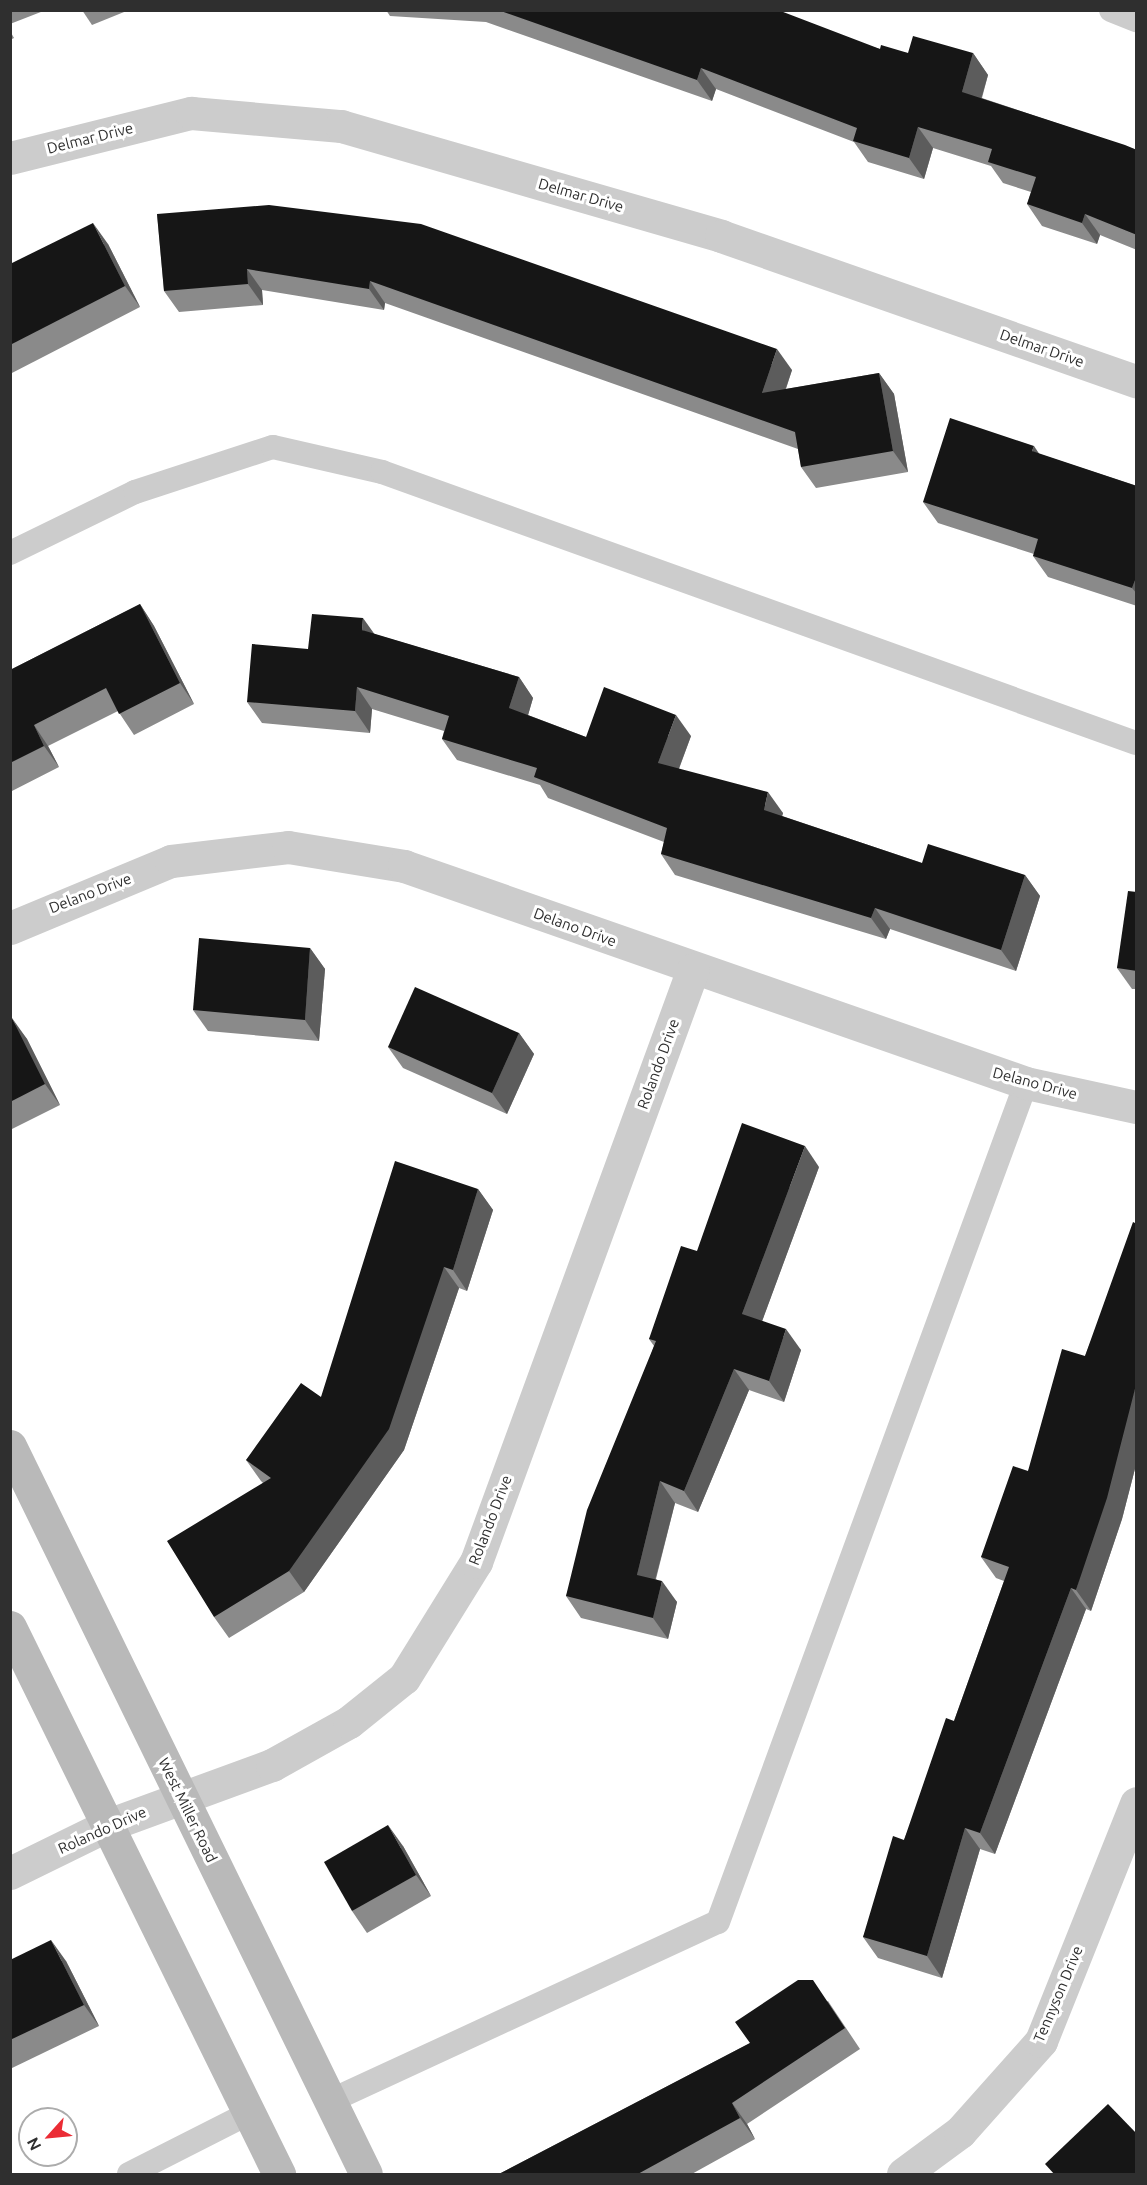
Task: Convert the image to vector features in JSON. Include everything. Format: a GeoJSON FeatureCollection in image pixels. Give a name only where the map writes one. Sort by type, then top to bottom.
{"type":"FeatureCollection","features":[{"type":"Feature","properties":{"kind":"main road","name":"West Miller Road"},"geometry":{"type":"LineString","coordinates":[[10,1446],[366,2175]]}},
{"type":"Feature","properties":{"kind":"main road"},"geometry":{"type":"LineString","coordinates":[[10,1627],[279,2175]]}},
{"type":"Feature","properties":{"kind":"street","name":"Delmar Drive"},"geometry":{"type":"LineString","coordinates":[[10,158],[191,113],[341,126],[721,236],[1137,381]]}},
{"type":"Feature","properties":{"kind":"street","name":"Delano Drive"},"geometry":{"type":"LineString","coordinates":[[10,928],[171,861],[288,847],[404,866],[693,969],[1026,1083],[1137,1107]]}},
{"type":"Feature","properties":{"kind":"street","name":"Rolando Drive"},"geometry":{"type":"LineString","coordinates":[[10,1873],[108,1826],[181,1796],[272,1765],[349,1722],[404,1678],[476,1562],[693,969]]}},
{"type":"Feature","properties":{"kind":"street","name":"Tennyson Drive"},"geometry":{"type":"LineString","coordinates":[[903,2175],[960,2132],[1041,2041],[1137,1803]]}},
{"type":"Feature","properties":{"kind":"lane"},"geometry":{"type":"LineString","coordinates":[[1111,10],[1137,20]]}},
{"type":"Feature","properties":{"kind":"lane"},"geometry":{"type":"LineString","coordinates":[[10,554],[135,492],[273,447],[382,472],[1137,743]]}},
{"type":"Feature","properties":{"kind":"lane"},"geometry":{"type":"LineString","coordinates":[[330,2101],[718,1922],[1026,1083]]}},
{"type":"Feature","properties":{"kind":"lane"},"geometry":{"type":"LineString","coordinates":[[129,2175],[249,2113]]}},
{"type":"Feature","properties":{"kind":"building"},"geometry":{"type":"Polygon","coordinates":[[[498,10],[749,10],[752,12],[752,10],[778,10],[880,49],[881,45],[908,53],[913,36],[973,53],[962,92],[1137,150],[1137,235],[1085,214],[1082,223],[1027,204],[1036,177],[988,162],[992,149],[918,127],[909,158],[853,141],[857,128],[701,68],[697,80],[498,10]]]}},
{"type":"Feature","properties":{"kind":"building"},"geometry":{"type":"Polygon","coordinates":[[[269,205],[421,224],[777,349],[762,393],[879,373],[893,451],[801,467],[795,432],[370,281],[369,289],[247,269],[248,284],[164,291],[157,214],[269,205]]]}},
{"type":"Feature","properties":{"kind":"building"},"geometry":{"type":"Polygon","coordinates":[[[93,223],[125,286],[10,345],[10,264],[93,223]]]}},
{"type":"Feature","properties":{"kind":"building"},"geometry":{"type":"Polygon","coordinates":[[[950,418],[1034,446],[1032,451],[1137,486],[1137,575],[1132,588],[1033,556],[1038,539],[923,502],[950,418]]]}},
{"type":"Feature","properties":{"kind":"building"},"geometry":{"type":"Polygon","coordinates":[[[140,604],[180,683],[119,714],[106,688],[34,725],[44,746],[10,763],[10,670],[140,604]]]}},
{"type":"Feature","properties":{"kind":"building"},"geometry":{"type":"Polygon","coordinates":[[[312,614],[363,618],[362,630],[519,677],[509,708],[586,737],[604,687],[676,715],[658,763],[768,792],[764,810],[922,863],[928,844],[1025,875],[1001,950],[875,908],[871,918],[661,854],[667,828],[534,777],[537,768],[442,739],[449,716],[357,687],[355,711],[247,702],[252,644],[308,649],[312,614]]]}},
{"type":"Feature","properties":{"kind":"building"},"geometry":{"type":"Polygon","coordinates":[[[1128,891],[1137,892],[1137,971],[1117,968],[1128,891]]]}},
{"type":"Feature","properties":{"kind":"building"},"geometry":{"type":"Polygon","coordinates":[[[199,938],[310,948],[305,1020],[193,1010],[199,938]]]}},
{"type":"Feature","properties":{"kind":"building"},"geometry":{"type":"Polygon","coordinates":[[[415,987],[519,1033],[492,1093],[388,1047],[415,987]]]}},
{"type":"Feature","properties":{"kind":"building"},"geometry":{"type":"Polygon","coordinates":[[[10,1018],[45,1084],[10,1102],[10,1018]]]}},
{"type":"Feature","properties":{"kind":"building"},"geometry":{"type":"Polygon","coordinates":[[[742,1123],[805,1146],[742,1314],[786,1329],[769,1381],[734,1369],[684,1491],[660,1481],[637,1575],[662,1581],[653,1618],[566,1596],[587,1510],[656,1341],[649,1339],[681,1246],[697,1251],[742,1123]]]}},
{"type":"Feature","properties":{"kind":"building"},"geometry":{"type":"Polygon","coordinates":[[[395,1161],[478,1189],[453,1270],[444,1267],[389,1429],[289,1571],[214,1617],[167,1541],[271,1478],[246,1460],[301,1383],[321,1397],[395,1161]]]}},
{"type":"Feature","properties":{"kind":"building"},"geometry":{"type":"Polygon","coordinates":[[[1133,1222],[1137,1224],[1137,1381],[1107,1498],[1076,1590],[1071,1588],[980,1833],[965,1828],[927,1956],[863,1937],[893,1836],[904,1840],[946,1718],[954,1721],[1009,1567],[981,1557],[1013,1466],[1028,1471],[1062,1349],[1085,1356],[1133,1222]]]}},
{"type":"Feature","properties":{"kind":"building"},"geometry":{"type":"Polygon","coordinates":[[[388,1825],[416,1875],[352,1911],[324,1862],[388,1825]]]}},
{"type":"Feature","properties":{"kind":"building"},"geometry":{"type":"Polygon","coordinates":[[[51,1940],[84,2005],[10,2040],[10,1960],[51,1940]]]}},
{"type":"Feature","properties":{"kind":"building"},"geometry":{"type":"Polygon","coordinates":[[[798,1980],[813,1980],[845,2028],[732,2103],[740,2118],[636,2175],[497,2175],[750,2043],[735,2022],[798,1980]]]}},
{"type":"Feature","properties":{"kind":"building"},"geometry":{"type":"Polygon","coordinates":[[[1108,2104],[1137,2134],[1137,2175],[1055,2175],[1045,2164],[1108,2104]]]}}]}
